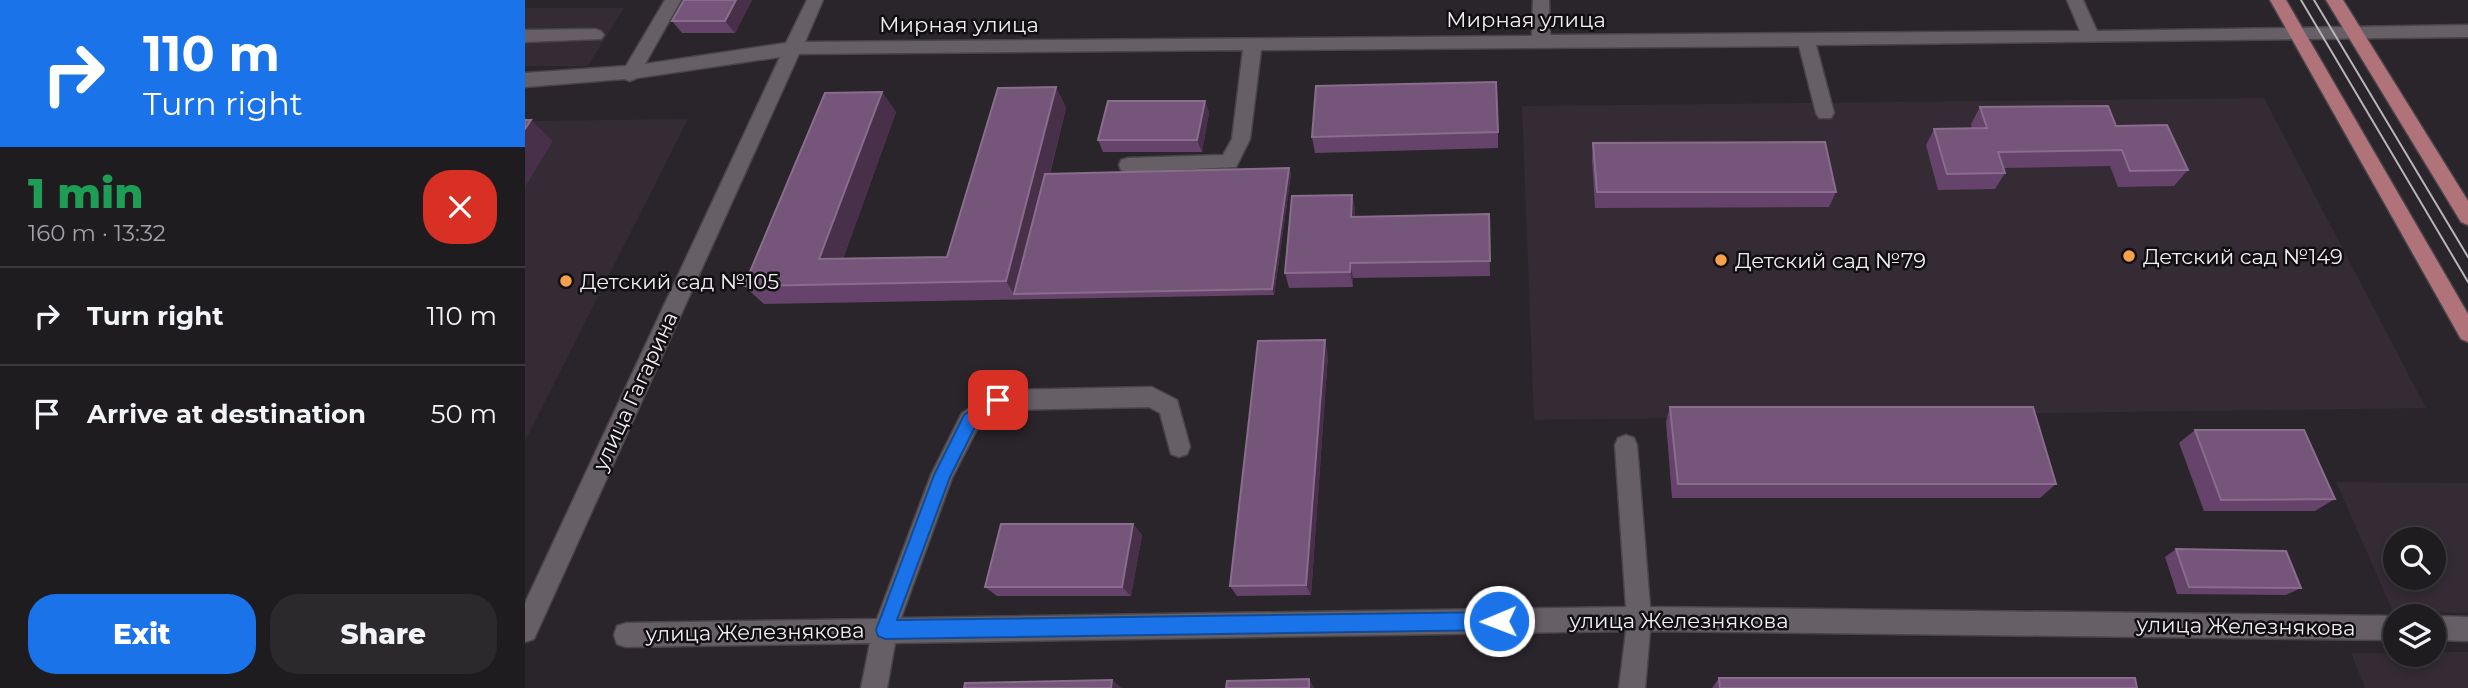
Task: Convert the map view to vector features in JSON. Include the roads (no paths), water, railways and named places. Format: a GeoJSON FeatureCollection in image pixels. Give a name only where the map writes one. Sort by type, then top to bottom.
{"type":"FeatureCollection","features":[{"type":"Feature","properties":{"kind":"main road"},"geometry":{"type":"LineString","coordinates":[[2278,0],[2468,333]]}},
{"type":"Feature","properties":{"kind":"main road"},"geometry":{"type":"LineString","coordinates":[[2334,0],[2468,217]]}},
{"type":"Feature","properties":{"kind":"street"},"geometry":{"type":"LineString","coordinates":[[630,75],[673,0]]}},
{"type":"Feature","properties":{"kind":"street","name":"улица Гагарина"},"geometry":{"type":"LineString","coordinates":[[525,630],[815,0]]}},
{"type":"Feature","properties":{"kind":"street"},"geometry":{"type":"LineString","coordinates":[[1541,0],[1541,42]]}},
{"type":"Feature","properties":{"kind":"street"},"geometry":{"type":"LineString","coordinates":[[2075,0],[2091,37]]}},
{"type":"Feature","properties":{"kind":"street","name":"Мирная улица"},"geometry":{"type":"LineString","coordinates":[[525,80],[630,75],[734,61],[793,48],[1806,40],[2468,31]]}},
{"type":"Feature","properties":{"kind":"street"},"geometry":{"type":"LineString","coordinates":[[525,36],[595,36]]}},
{"type":"Feature","properties":{"kind":"street"},"geometry":{"type":"LineString","coordinates":[[1806,40],[1825,113]]}},
{"type":"Feature","properties":{"kind":"street"},"geometry":{"type":"LineString","coordinates":[[1128,165],[1229,162],[1241,139],[1253,44]]}},
{"type":"Feature","properties":{"kind":"street"},"geometry":{"type":"LineString","coordinates":[[874,688],[885,630],[942,475],[970,420],[998,400],[1152,397],[1169,407],[1179,447]]}},
{"type":"Feature","properties":{"kind":"street"},"geometry":{"type":"LineString","coordinates":[[1626,445],[1639,619],[1632,688]]}},
{"type":"Feature","properties":{"kind":"street","name":"улица Железнякова"},"geometry":{"type":"LineString","coordinates":[[626,635],[1639,619],[2383,628]]}},
{"type":"Feature","properties":{"kind":"street"},"geometry":{"type":"LineString","coordinates":[[2446,628],[2468,629]]}},
{"type":"Feature","properties":{"kind":"tram line"},"geometry":{"type":"LineString","coordinates":[[2301,0],[2468,282]]}},
{"type":"Feature","properties":{"kind":"tram line"},"geometry":{"type":"LineString","coordinates":[[2314,0],[2468,257]]}},
{"type":"Feature","properties":{"kind":"place","name":"Детский сад №149"},"geometry":{"type":"Point","coordinates":[2129,256]}},
{"type":"Feature","properties":{"kind":"place","name":"Детский сад №79"},"geometry":{"type":"Point","coordinates":[1721,260]}},
{"type":"Feature","properties":{"kind":"place","name":"Детский сад №105"},"geometry":{"type":"Point","coordinates":[566,281]}}]}
